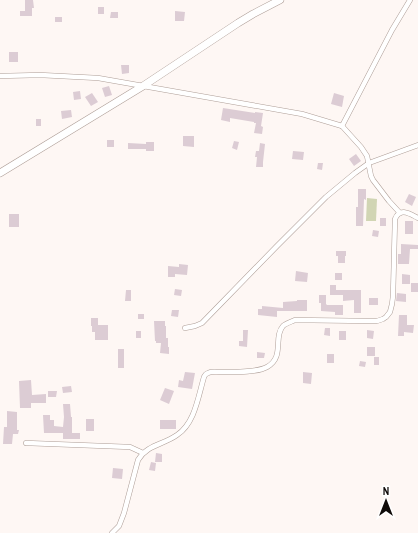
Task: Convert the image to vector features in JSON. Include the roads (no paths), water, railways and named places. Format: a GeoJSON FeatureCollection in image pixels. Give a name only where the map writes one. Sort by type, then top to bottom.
{"type":"FeatureCollection","features":[{"type":"Feature","properties":{"kind":"street"},"geometry":{"type":"LineString","coordinates":[[0,173],[143,86],[243,20],[280,0]]}},
{"type":"Feature","properties":{"kind":"street"},"geometry":{"type":"LineString","coordinates":[[342,126],[392,30],[410,0]]}},
{"type":"Feature","properties":{"kind":"street"},"geometry":{"type":"LineString","coordinates":[[0,76],[40,75],[98,78],[302,114],[342,126],[361,147],[367,156],[373,180],[400,213]]}},
{"type":"Feature","properties":{"kind":"street"},"geometry":{"type":"LineString","coordinates":[[185,328],[202,323],[326,197],[355,173],[369,163],[418,145]]}},
{"type":"Feature","properties":{"kind":"street"},"geometry":{"type":"LineString","coordinates":[[112,533],[119,526],[124,513],[138,460],[143,453],[150,448],[177,436],[187,426],[194,411],[206,373],[241,372],[261,370],[265,368],[272,363],[277,355],[283,326],[295,320],[377,321],[386,317],[390,312],[393,296],[395,219],[397,215],[405,212],[418,218]]}},
{"type":"Feature","properties":{"kind":"street"},"geometry":{"type":"LineString","coordinates":[[26,443],[130,448],[143,453]]}}]}
